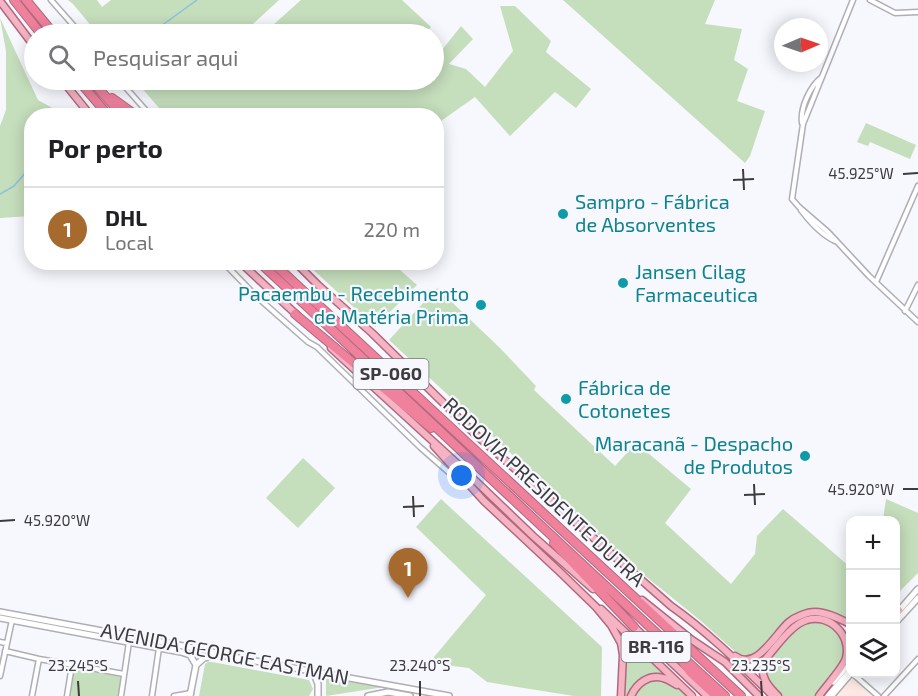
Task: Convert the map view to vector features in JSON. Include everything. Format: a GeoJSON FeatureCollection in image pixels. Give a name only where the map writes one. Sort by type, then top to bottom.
{"type":"FeatureCollection","features":[{"type":"Feature","properties":{"kind":"highway"},"geometry":{"type":"LineString","coordinates":[[14,0],[33,24]]}},
{"type":"Feature","properties":{"kind":"highway"},"geometry":{"type":"LineString","coordinates":[[26,0],[46,24]]}},
{"type":"Feature","properties":{"kind":"highway"},"geometry":{"type":"LineString","coordinates":[[87,90],[102,108]]}},
{"type":"Feature","properties":{"kind":"highway"},"geometry":{"type":"LineString","coordinates":[[101,91],[116,108]]}},
{"type":"Feature","properties":{"kind":"highway"},"geometry":{"type":"LineString","coordinates":[[101,91],[125,108]]}},
{"type":"Feature","properties":{"kind":"highway","name":"RODOVIA PRESIDENTE DUTRA"},"geometry":{"type":"LineString","coordinates":[[268,270],[725,696]]}},
{"type":"Feature","properties":{"kind":"highway","name":"RODOVIA PRESIDENTE DUTRA"},"geometry":{"type":"LineString","coordinates":[[281,270],[741,696]]}},
{"type":"Feature","properties":{"kind":"highway"},"geometry":{"type":"LineString","coordinates":[[295,314],[423,422],[465,454]]}},
{"type":"Feature","properties":{"kind":"highway"},"geometry":{"type":"LineString","coordinates":[[536,521],[562,553],[634,627]]}},
{"type":"Feature","properties":{"kind":"highway"},"geometry":{"type":"LineString","coordinates":[[673,648],[690,672],[716,696]]}},
{"type":"Feature","properties":{"kind":"main road"},"geometry":{"type":"LineString","coordinates":[[0,1],[24,33]]}},
{"type":"Feature","properties":{"kind":"main road"},"geometry":{"type":"LineString","coordinates":[[70,90],[85,108]]}},
{"type":"Feature","properties":{"kind":"main road"},"geometry":{"type":"LineString","coordinates":[[248,270],[429,438],[436,449],[484,501],[596,607],[611,625],[621,643],[623,655],[621,696]]}},
{"type":"Feature","properties":{"kind":"main road"},"geometry":{"type":"LineString","coordinates":[[303,270],[377,338],[474,433],[671,606],[724,649],[773,696]]}},
{"type":"Feature","properties":{"kind":"main road","name":"RODOVIA PRESIDENTE DUTRA"},"geometry":{"type":"LineString","coordinates":[[429,438],[707,696]]}},
{"type":"Feature","properties":{"kind":"main road","name":"RODOVIA PRESIDENTE DUTRA"},"geometry":{"type":"LineString","coordinates":[[569,537],[645,603],[692,640],[725,662],[759,696]]}},
{"type":"Feature","properties":{"kind":"main road"},"geometry":{"type":"LineString","coordinates":[[575,588],[610,615],[692,696]]}},
{"type":"Feature","properties":{"kind":"main road"},"geometry":{"type":"LineString","coordinates":[[900,609],[918,589]]}},
{"type":"Feature","properties":{"kind":"main road"},"geometry":{"type":"LineString","coordinates":[[900,618],[916,600]]}},
{"type":"Feature","properties":{"kind":"main road","name":"AVENIDA GEORGE EASTMAN"},"geometry":{"type":"LineString","coordinates":[[0,612],[449,696]]}},
{"type":"Feature","properties":{"kind":"main road"},"geometry":{"type":"LineString","coordinates":[[724,649],[740,660],[750,660],[760,654],[789,622],[813,612],[827,614],[846,622]]}},
{"type":"Feature","properties":{"kind":"main road","name":"AVENIDA GEORGE EASTMAN"},"geometry":{"type":"LineString","coordinates":[[0,618],[190,655],[196,665]]}},
{"type":"Feature","properties":{"kind":"main road"},"geometry":{"type":"LineString","coordinates":[[778,696],[764,680],[761,670],[763,662],[795,626],[807,620],[819,620],[832,622],[839,628],[847,649],[846,659],[820,696]]}},
{"type":"Feature","properties":{"kind":"main road"},"geometry":{"type":"LineString","coordinates":[[190,694],[196,665],[204,658],[222,655]]}},
{"type":"Feature","properties":{"kind":"main road"},"geometry":{"type":"LineString","coordinates":[[820,696],[846,667]]}},
{"type":"Feature","properties":{"kind":"main road"},"geometry":{"type":"LineString","coordinates":[[313,671],[318,684],[318,696]]}},
{"type":"Feature","properties":{"kind":"main road"},"geometry":{"type":"LineString","coordinates":[[631,696],[638,685],[647,678],[653,677],[663,678],[685,690]]}},
{"type":"Feature","properties":{"kind":"main road"},"geometry":{"type":"LineString","coordinates":[[830,696],[847,678]]}},
{"type":"Feature","properties":{"kind":"main road","name":"AVENIDA GEORGE EASTMAN"},"geometry":{"type":"LineString","coordinates":[[368,696],[387,694],[410,696]]}},
{"type":"Feature","properties":{"kind":"street"},"geometry":{"type":"LineString","coordinates":[[51,0],[72,24]]}},
{"type":"Feature","properties":{"kind":"street"},"geometry":{"type":"LineString","coordinates":[[853,0],[823,76],[805,110],[792,199],[918,322]]}},
{"type":"Feature","properties":{"kind":"street"},"geometry":{"type":"LineString","coordinates":[[870,0],[895,13],[918,12]]}},
{"type":"Feature","properties":{"kind":"street"},"geometry":{"type":"LineString","coordinates":[[128,90],[144,108]]}},
{"type":"Feature","properties":{"kind":"street"},"geometry":{"type":"LineString","coordinates":[[876,282],[918,186]]}},
{"type":"Feature","properties":{"kind":"street"},"geometry":{"type":"LineString","coordinates":[[231,270],[256,296],[316,347],[453,476]]}},
{"type":"Feature","properties":{"kind":"street"},"geometry":{"type":"LineString","coordinates":[[905,311],[918,285]]}},
{"type":"Feature","properties":{"kind":"street"},"geometry":{"type":"LineString","coordinates":[[0,676],[12,620]]}},
{"type":"Feature","properties":{"kind":"street"},"geometry":{"type":"LineString","coordinates":[[0,642],[6,644]]}},
{"type":"Feature","properties":{"kind":"street"},"geometry":{"type":"LineString","coordinates":[[121,696],[129,642]]}},
{"type":"Feature","properties":{"kind":"street"},"geometry":{"type":"LineString","coordinates":[[152,696],[159,648]]}},
{"type":"Feature","properties":{"kind":"street"},"geometry":{"type":"LineString","coordinates":[[5,651],[124,674]]}},
{"type":"Feature","properties":{"kind":"street"},"geometry":{"type":"LineString","coordinates":[[32,696],[39,659]]}},
{"type":"Feature","properties":{"kind":"street"},"geometry":{"type":"LineString","coordinates":[[884,696],[918,659]]}},
{"type":"Feature","properties":{"kind":"street"},"geometry":{"type":"LineString","coordinates":[[67,696],[72,665]]}},
{"type":"Feature","properties":{"kind":"street"},"geometry":{"type":"LineString","coordinates":[[858,678],[878,696]]}},
{"type":"Feature","properties":{"kind":"street"},"geometry":{"type":"LineString","coordinates":[[174,696],[190,694]]}},
{"type":"Feature","properties":{"kind":"shaded area"},"geometry":{"type":"Polygon","coordinates":[[[854,679],[872,696],[835,696],[854,679]]]}},
{"type":"Feature","properties":{"kind":"green space"},"geometry":{"type":"Polygon","coordinates":[[[68,0],[97,0],[102,7],[111,0],[279,0],[253,24],[90,24],[68,0]]]}},
{"type":"Feature","properties":{"kind":"green space"},"geometry":{"type":"Polygon","coordinates":[[[301,0],[402,0],[428,24],[274,24],[301,0]]]}},
{"type":"Feature","properties":{"kind":"green space"},"geometry":{"type":"Polygon","coordinates":[[[563,0],[715,0],[705,24],[742,29],[734,60],[748,69],[737,101],[765,111],[750,156],[745,163],[563,0]]]}},
{"type":"Feature","properties":{"kind":"green space"},"geometry":{"type":"Polygon","coordinates":[[[500,6],[515,6],[551,41],[546,52],[591,89],[576,108],[555,92],[510,136],[475,97],[444,119],[444,108],[159,108],[144,90],[444,90],[444,47],[461,26],[473,39],[449,64],[466,69],[485,87],[513,51],[500,6]]]}},
{"type":"Feature","properties":{"kind":"green space"},"geometry":{"type":"Polygon","coordinates":[[[0,18],[24,70],[24,90],[33,90],[38,100],[52,108],[24,108],[24,216],[0,218],[0,126],[6,110],[6,51],[0,18]]]}},
{"type":"Feature","properties":{"kind":"green space"},"geometry":{"type":"Polygon","coordinates":[[[866,123],[916,145],[910,159],[870,142],[868,146],[857,142],[866,123]]]}},
{"type":"Feature","properties":{"kind":"green space"},"geometry":{"type":"Polygon","coordinates":[[[314,270],[400,270],[417,285],[375,327],[314,270]]]}},
{"type":"Feature","properties":{"kind":"green space"},"geometry":{"type":"Polygon","coordinates":[[[437,288],[500,348],[536,386],[534,390],[615,466],[636,443],[691,489],[665,523],[731,584],[755,554],[757,536],[783,509],[846,564],[846,620],[829,612],[800,613],[758,652],[748,657],[740,656],[623,558],[389,340],[437,288]]]}},
{"type":"Feature","properties":{"kind":"green space"},"geometry":{"type":"Polygon","coordinates":[[[303,458],[335,488],[298,528],[266,498],[303,458]]]}},
{"type":"Feature","properties":{"kind":"green space"},"geometry":{"type":"Polygon","coordinates":[[[441,499],[602,647],[601,696],[574,696],[487,682],[469,668],[429,663],[486,595],[416,527],[441,499]]]}},
{"type":"Feature","properties":{"kind":"green space"},"geometry":{"type":"Polygon","coordinates":[[[886,499],[918,513],[918,573],[900,591],[900,516],[884,516],[886,499]]]}},
{"type":"Feature","properties":{"kind":"green space"},"geometry":{"type":"Polygon","coordinates":[[[808,622],[826,623],[834,628],[844,645],[844,658],[816,696],[781,696],[766,679],[765,663],[797,628],[808,622]]]}},
{"type":"Feature","properties":{"kind":"green space"},"geometry":{"type":"Polygon","coordinates":[[[624,640],[670,677],[645,676],[636,682],[629,696],[623,696],[624,640]]]}},
{"type":"Feature","properties":{"kind":"green space"},"geometry":{"type":"Polygon","coordinates":[[[208,662],[309,680],[313,689],[309,696],[199,696],[205,664],[208,662]]]}},
{"type":"Feature","properties":{"kind":"green space"},"geometry":{"type":"Polygon","coordinates":[[[74,669],[122,677],[119,696],[69,696],[74,669]]]}},
{"type":"Feature","properties":{"kind":"green space"},"geometry":{"type":"Polygon","coordinates":[[[326,676],[330,677],[384,687],[326,696],[326,676]]]}},
{"type":"Feature","properties":{"kind":"green space"},"geometry":{"type":"Polygon","coordinates":[[[655,680],[673,685],[688,696],[634,696],[643,685],[655,680]]]}},
{"type":"Feature","properties":{"kind":"waterway"},"geometry":{"type":"LineString","coordinates":[[164,24],[197,0]]}},
{"type":"Feature","properties":{"kind":"waterway"},"geometry":{"type":"LineString","coordinates":[[0,194],[14,186],[24,174]]}},
{"type":"Feature","properties":{"kind":"place","name":"Sampro - Fábrica de Absorventes"},"geometry":{"type":"Point","coordinates":[563,214]}},
{"type":"Feature","properties":{"kind":"place","name":"Jansen Cilag Farmaceutica"},"geometry":{"type":"Point","coordinates":[623,283]}},
{"type":"Feature","properties":{"kind":"place","name":"Pacaembu - Recebimento de Matéria Prima"},"geometry":{"type":"Point","coordinates":[481,305]}},
{"type":"Feature","properties":{"kind":"place","name":"Fábrica de Cotonetes"},"geometry":{"type":"Point","coordinates":[566,399]}},
{"type":"Feature","properties":{"kind":"place","name":"Maracanã - Despacho de Produtos"},"geometry":{"type":"Point","coordinates":[805,456]}},
{"type":"Feature","properties":{"kind":"place","name":"DHL"},"geometry":{"type":"Point","coordinates":[408,598]}}]}
